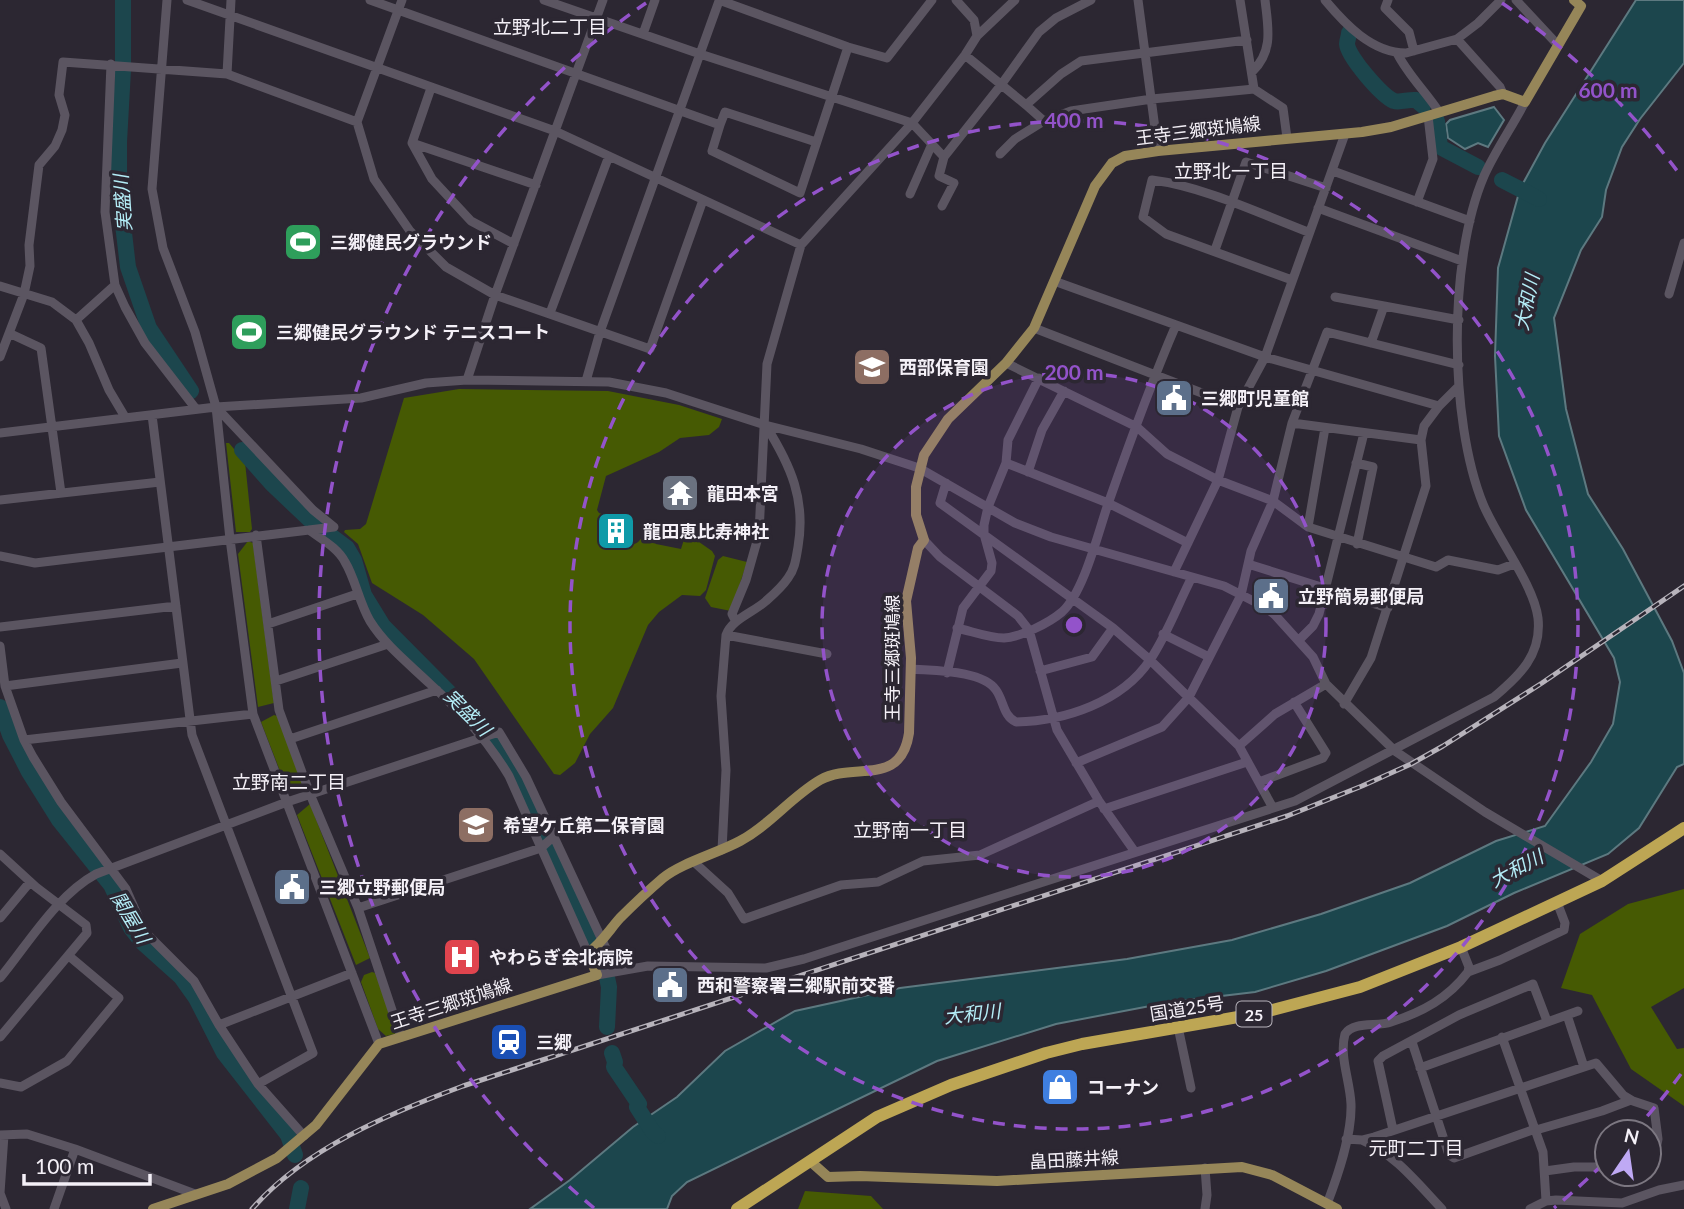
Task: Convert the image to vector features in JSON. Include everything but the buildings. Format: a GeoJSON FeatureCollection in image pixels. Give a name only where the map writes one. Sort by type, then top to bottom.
{"type":"FeatureCollection","features":[{"type":"Feature","properties":{"kind":"highway","name":"国道25号"},"geometry":{"type":"LineString","coordinates":[[737,1209],[886,1113],[951,1085],[1061,1049],[1104,1039],[1261,1013],[1337,994],[1384,978],[1461,947],[1602,881],[1684,828]]}},
{"type":"Feature","properties":{"kind":"main road"},"geometry":{"type":"LineString","coordinates":[[1503,94],[1525,102],[1581,1]]}},
{"type":"Feature","properties":{"kind":"main road","name":"王寺三郷斑鳩線"},"geometry":{"type":"LineString","coordinates":[[595,946],[621,917],[666,875],[742,841],[822,779],[852,771],[886,769],[901,757],[907,742],[911,669],[906,601],[918,548],[924,540],[916,515],[919,468],[924,455],[948,419],[1006,363],[1034,328],[1095,186],[1112,163],[1125,156],[1158,151],[1345,134],[1391,127],[1503,94]]}},
{"type":"Feature","properties":{"kind":"main road"},"geometry":{"type":"LineString","coordinates":[[595,946],[599,974]]}},
{"type":"Feature","properties":{"kind":"main road","name":"王寺三郷斑鳩線"},"geometry":{"type":"LineString","coordinates":[[153,1209],[228,1184],[277,1158],[297,1142],[379,1044],[599,974]]}},
{"type":"Feature","properties":{"kind":"main road","name":"畠田藤井線"},"geometry":{"type":"LineString","coordinates":[[810,1161],[828,1177],[978,1181],[1242,1167],[1264,1172],[1332,1207]]}},
{"type":"Feature","properties":{"kind":"street"},"geometry":{"type":"LineString","coordinates":[[167,0],[152,189],[163,248],[195,331],[215,407],[253,714],[379,1044]]}},
{"type":"Feature","properties":{"kind":"street"},"geometry":{"type":"LineString","coordinates":[[187,0],[555,131],[802,245]]}},
{"type":"Feature","properties":{"kind":"street"},"geometry":{"type":"LineString","coordinates":[[227,74],[230,0]]}},
{"type":"Feature","properties":{"kind":"street"},"geometry":{"type":"LineString","coordinates":[[370,0],[720,125]]}},
{"type":"Feature","properties":{"kind":"street"},"geometry":{"type":"LineString","coordinates":[[401,0],[357,122],[374,179],[410,231],[446,267],[495,295],[650,349],[703,200]]}},
{"type":"Feature","properties":{"kind":"street"},"geometry":{"type":"LineString","coordinates":[[544,0],[912,122],[944,157]]}},
{"type":"Feature","properties":{"kind":"street"},"geometry":{"type":"LineString","coordinates":[[467,380],[495,295],[603,0]]}},
{"type":"Feature","properties":{"kind":"street"},"geometry":{"type":"LineString","coordinates":[[643,33],[655,0]]}},
{"type":"Feature","properties":{"kind":"street"},"geometry":{"type":"LineString","coordinates":[[586,381],[600,332],[719,1],[848,47],[887,58],[932,0]]}},
{"type":"Feature","properties":{"kind":"street"},"geometry":{"type":"LineString","coordinates":[[956,0],[974,20],[977,36]]}},
{"type":"Feature","properties":{"kind":"street"},"geometry":{"type":"LineString","coordinates":[[736,622],[732,614],[746,580],[759,534],[767,364],[802,245],[912,122],[977,36],[1015,0]]}},
{"type":"Feature","properties":{"kind":"street"},"geometry":{"type":"LineString","coordinates":[[942,206],[954,183],[939,176],[944,157],[1039,32],[1056,18],[1091,0]]}},
{"type":"Feature","properties":{"kind":"street"},"geometry":{"type":"LineString","coordinates":[[1138,0],[1158,151]]}},
{"type":"Feature","properties":{"kind":"street"},"geometry":{"type":"LineString","coordinates":[[1240,0],[1254,89]]}},
{"type":"Feature","properties":{"kind":"street"},"geometry":{"type":"LineString","coordinates":[[1252,72],[1262,62],[1269,41],[1265,0]]}},
{"type":"Feature","properties":{"kind":"street"},"geometry":{"type":"LineString","coordinates":[[1325,0],[1346,24],[1377,46],[1397,53],[1457,39],[1501,0]]}},
{"type":"Feature","properties":{"kind":"street"},"geometry":{"type":"LineString","coordinates":[[1388,0],[1385,8],[1409,32],[1413,51]]}},
{"type":"Feature","properties":{"kind":"street"},"geometry":{"type":"LineString","coordinates":[[1516,0],[1557,44]]}},
{"type":"Feature","properties":{"kind":"street"},"geometry":{"type":"LineString","coordinates":[[1457,39],[1500,87],[1503,94]]}},
{"type":"Feature","properties":{"kind":"street"},"geometry":{"type":"LineString","coordinates":[[1026,105],[1061,74],[1082,61],[1247,40]]}},
{"type":"Feature","properties":{"kind":"street"},"geometry":{"type":"LineString","coordinates":[[816,142],[725,112],[712,151],[800,193],[848,47]]}},
{"type":"Feature","properties":{"kind":"street"},"geometry":{"type":"LineString","coordinates":[[1397,53],[1424,89],[1434,114],[1433,159],[1417,201]]}},
{"type":"Feature","properties":{"kind":"street"},"geometry":{"type":"LineString","coordinates":[[965,55],[1044,121]]}},
{"type":"Feature","properties":{"kind":"street"},"geometry":{"type":"LineString","coordinates":[[0,357],[11,334],[30,266],[39,165],[55,146],[62,130],[65,115],[59,95],[63,62],[227,74],[357,122]]}},
{"type":"Feature","properties":{"kind":"street"},"geometry":{"type":"LineString","coordinates":[[111,64],[105,212],[115,285],[145,343],[196,409]]}},
{"type":"Feature","properties":{"kind":"street"},"geometry":{"type":"LineString","coordinates":[[431,88],[412,143],[432,179],[471,221],[514,244]]}},
{"type":"Feature","properties":{"kind":"street"},"geometry":{"type":"LineString","coordinates":[[1000,153],[1015,139],[1044,121],[1071,111],[1152,99],[1254,89],[1283,108],[1287,138]]}},
{"type":"Feature","properties":{"kind":"street"},"geometry":{"type":"LineString","coordinates":[[599,974],[648,966],[766,968],[804,959],[1295,801],[1494,697],[1520,675],[1536,647],[1538,619],[1530,593],[1491,521],[1473,476],[1461,425],[1458,320],[1462,261],[1470,221],[1485,176],[1525,102]]}},
{"type":"Feature","properties":{"kind":"street"},"geometry":{"type":"LineString","coordinates":[[1174,572],[1218,480],[1238,407],[1265,357],[1345,134]]}},
{"type":"Feature","properties":{"kind":"street"},"geometry":{"type":"LineString","coordinates":[[412,143],[536,185]]}},
{"type":"Feature","properties":{"kind":"street"},"geometry":{"type":"LineString","coordinates":[[910,194],[932,145]]}},
{"type":"Feature","properties":{"kind":"street"},"geometry":{"type":"LineString","coordinates":[[550,313],[610,156]]}},
{"type":"Feature","properties":{"kind":"street"},"geometry":{"type":"LineString","coordinates":[[1215,250],[1246,162],[1326,188]]}},
{"type":"Feature","properties":{"kind":"street"},"geometry":{"type":"LineString","coordinates":[[1333,171],[1470,221]]}},
{"type":"Feature","properties":{"kind":"street"},"geometry":{"type":"LineString","coordinates":[[1292,280],[1166,234],[1143,217],[1152,180],[1167,182],[1231,203],[1308,232]]}},
{"type":"Feature","properties":{"kind":"street"},"geometry":{"type":"LineString","coordinates":[[1318,208],[1462,261]]}},
{"type":"Feature","properties":{"kind":"street"},"geometry":{"type":"LineString","coordinates":[[1669,293],[1684,243]]}},
{"type":"Feature","properties":{"kind":"street"},"geometry":{"type":"LineString","coordinates":[[1054,281],[1311,372],[1439,406]]}},
{"type":"Feature","properties":{"kind":"street"},"geometry":{"type":"LineString","coordinates":[[76,320],[115,285]]}},
{"type":"Feature","properties":{"kind":"street"},"geometry":{"type":"LineString","coordinates":[[0,286],[52,302],[76,320],[109,390],[125,417]]}},
{"type":"Feature","properties":{"kind":"street"},"geometry":{"type":"LineString","coordinates":[[1335,297],[1458,320]]}},
{"type":"Feature","properties":{"kind":"street"},"geometry":{"type":"LineString","coordinates":[[1371,343],[1384,306]]}},
{"type":"Feature","properties":{"kind":"street"},"geometry":{"type":"LineString","coordinates":[[957,628],[1001,638],[1029,630],[1051,619],[1063,611],[1073,598],[1155,374],[1176,325]]}},
{"type":"Feature","properties":{"kind":"street"},"geometry":{"type":"LineString","coordinates":[[1034,328],[1238,407]]}},
{"type":"Feature","properties":{"kind":"street"},"geometry":{"type":"LineString","coordinates":[[1076,763],[1162,727],[1189,697],[1241,595],[1251,551],[1273,501],[1292,423],[1327,332],[1459,365]]}},
{"type":"Feature","properties":{"kind":"street"},"geometry":{"type":"LineString","coordinates":[[11,334],[41,348],[61,493]]}},
{"type":"Feature","properties":{"kind":"street"},"geometry":{"type":"LineString","coordinates":[[1006,363],[1137,427],[1167,454],[1218,480],[1273,501],[1308,527],[1436,567],[1448,560],[1498,570],[1514,564]]}},
{"type":"Feature","properties":{"kind":"street"},"geometry":{"type":"LineString","coordinates":[[947,673],[963,608],[991,571],[992,563],[984,534],[988,508],[1006,463],[1008,440],[1039,378]]}},
{"type":"Feature","properties":{"kind":"street"},"geometry":{"type":"LineString","coordinates":[[0,433],[215,407],[360,398],[426,383],[467,380],[609,382],[666,393],[765,425],[861,449],[919,468],[1015,523],[1051,537],[1224,586],[1265,607],[1313,657],[1326,684],[1344,704],[1395,751],[1485,812],[1602,881]]}},
{"type":"Feature","properties":{"kind":"street"},"geometry":{"type":"LineString","coordinates":[[1344,704],[1371,658],[1426,486],[1421,440],[1424,426],[1459,386]]}},
{"type":"Feature","properties":{"kind":"street"},"geometry":{"type":"LineString","coordinates":[[1028,472],[1042,430],[1064,391]]}},
{"type":"Feature","properties":{"kind":"street"},"geometry":{"type":"LineString","coordinates":[[0,556],[35,563],[334,527],[313,510],[215,407]]}},
{"type":"Feature","properties":{"kind":"street"},"geometry":{"type":"LineString","coordinates":[[152,415],[192,735],[313,1053],[258,1084]]}},
{"type":"Feature","properties":{"kind":"street"},"geometry":{"type":"LineString","coordinates":[[1292,423],[1421,440]]}},
{"type":"Feature","properties":{"kind":"street"},"geometry":{"type":"LineString","coordinates":[[722,850],[726,770],[721,696],[726,635],[728,628],[761,606],[789,577],[800,533],[802,513],[799,500],[781,451],[765,425]]}},
{"type":"Feature","properties":{"kind":"street"},"geometry":{"type":"LineString","coordinates":[[1308,527],[1325,428]]}},
{"type":"Feature","properties":{"kind":"street"},"geometry":{"type":"LineString","coordinates":[[1299,640],[1319,614],[1364,433]]}},
{"type":"Feature","properties":{"kind":"street"},"geometry":{"type":"LineString","coordinates":[[1006,463],[1108,503],[1188,543]]}},
{"type":"Feature","properties":{"kind":"street"},"geometry":{"type":"LineString","coordinates":[[1356,463],[1373,467],[1357,544]]}},
{"type":"Feature","properties":{"kind":"street"},"geometry":{"type":"LineString","coordinates":[[0,500],[160,482]]}},
{"type":"Feature","properties":{"kind":"street"},"geometry":{"type":"LineString","coordinates":[[946,484],[940,503],[1113,628],[1239,746],[1273,808]]}},
{"type":"Feature","properties":{"kind":"street"},"geometry":{"type":"LineString","coordinates":[[312,530],[345,561],[371,622],[388,644],[486,737],[509,775],[542,846],[595,946],[613,971]]}},
{"type":"Feature","properties":{"kind":"street"},"geometry":{"type":"LineString","coordinates":[[256,535],[279,710],[310,794],[358,908],[401,1037]]}},
{"type":"Feature","properties":{"kind":"street"},"geometry":{"type":"LineString","coordinates":[[924,540],[940,557],[1018,616],[1029,630],[1052,718],[1101,805],[1135,852]]}},
{"type":"Feature","properties":{"kind":"street"},"geometry":{"type":"LineString","coordinates":[[1248,564],[1388,607]]}},
{"type":"Feature","properties":{"kind":"street"},"geometry":{"type":"LineString","coordinates":[[911,669],[971,675],[990,682],[998,691],[1007,716],[1016,722],[1052,718],[1099,704],[1128,685],[1150,660],[1192,577]]}},
{"type":"Feature","properties":{"kind":"street"},"geometry":{"type":"LineString","coordinates":[[268,624],[357,594]]}},
{"type":"Feature","properties":{"kind":"street"},"geometry":{"type":"LineString","coordinates":[[0,627],[176,606]]}},
{"type":"Feature","properties":{"kind":"street"},"geometry":{"type":"LineString","coordinates":[[1040,671],[1092,657],[1113,628]]}},
{"type":"Feature","properties":{"kind":"street"},"geometry":{"type":"LineString","coordinates":[[1163,634],[1209,657]]}},
{"type":"Feature","properties":{"kind":"street"},"geometry":{"type":"LineString","coordinates":[[726,635],[827,654]]}},
{"type":"Feature","properties":{"kind":"street"},"geometry":{"type":"LineString","coordinates":[[276,681],[388,644]]}},
{"type":"Feature","properties":{"kind":"street"},"geometry":{"type":"LineString","coordinates":[[0,646],[5,686],[24,740],[61,802],[108,869],[127,889],[145,932],[194,981],[219,1025],[297,1142]]}},
{"type":"Feature","properties":{"kind":"street"},"geometry":{"type":"LineString","coordinates":[[5,686],[182,663]]}},
{"type":"Feature","properties":{"kind":"street"},"geometry":{"type":"LineString","coordinates":[[1239,746],[1275,714],[1326,684]]}},
{"type":"Feature","properties":{"kind":"street"},"geometry":{"type":"LineString","coordinates":[[290,739],[437,690]]}},
{"type":"Feature","properties":{"kind":"street"},"geometry":{"type":"LineString","coordinates":[[1259,782],[1323,758],[1326,754],[1294,702]]}},
{"type":"Feature","properties":{"kind":"street"},"geometry":{"type":"LineString","coordinates":[[24,740],[253,714]]}},
{"type":"Feature","properties":{"kind":"street"},"geometry":{"type":"LineString","coordinates":[[0,978],[65,898],[83,881],[96,874],[287,802],[499,732],[521,767],[553,837],[595,946]]}},
{"type":"Feature","properties":{"kind":"street"},"geometry":{"type":"LineString","coordinates":[[694,862],[728,893],[744,919],[841,885],[878,882],[923,861],[980,855],[1101,805],[1247,762]]}},
{"type":"Feature","properties":{"kind":"street"},"geometry":{"type":"LineString","coordinates":[[358,908],[542,846],[553,837]]}},
{"type":"Feature","properties":{"kind":"street"},"geometry":{"type":"LineString","coordinates":[[0,854],[33,884],[86,925],[87,933],[0,1037]]}},
{"type":"Feature","properties":{"kind":"street"},"geometry":{"type":"LineString","coordinates":[[0,918],[33,884]]}},
{"type":"Feature","properties":{"kind":"street"},"geometry":{"type":"LineString","coordinates":[[1332,1207],[1351,1102],[1343,1049],[1345,1034],[1353,1027],[1390,1023],[1439,1002],[1468,972],[1564,930],[1565,922],[1557,902]]}},
{"type":"Feature","properties":{"kind":"street"},"geometry":{"type":"LineString","coordinates":[[1461,947],[1469,967],[1468,972]]}},
{"type":"Feature","properties":{"kind":"street"},"geometry":{"type":"LineString","coordinates":[[0,1083],[21,1087],[66,1061],[119,998],[69,956]]}},
{"type":"Feature","properties":{"kind":"street"},"geometry":{"type":"LineString","coordinates":[[219,1025],[352,973]]}},
{"type":"Feature","properties":{"kind":"street"},"geometry":{"type":"LineString","coordinates":[[1393,1130],[1378,1061],[1459,1015],[1533,984],[1548,1021]]}},
{"type":"Feature","properties":{"kind":"street"},"geometry":{"type":"LineString","coordinates":[[1420,1068],[1578,1011]]}},
{"type":"Feature","properties":{"kind":"street"},"geometry":{"type":"LineString","coordinates":[[1567,1015],[1584,1067]]}},
{"type":"Feature","properties":{"kind":"street"},"geometry":{"type":"LineString","coordinates":[[1178,1027],[1191,1088]]}},
{"type":"Feature","properties":{"kind":"street"},"geometry":{"type":"LineString","coordinates":[[1502,1037],[1544,1152],[1546,1201]]}},
{"type":"Feature","properties":{"kind":"street"},"geometry":{"type":"LineString","coordinates":[[1412,1042],[1449,1155],[1454,1157],[1631,1100]]}},
{"type":"Feature","properties":{"kind":"street"},"geometry":{"type":"LineString","coordinates":[[1346,1139],[1362,1140],[1596,1063],[1618,1090],[1631,1100],[1650,1105],[1656,1111],[1656,1118]]}},
{"type":"Feature","properties":{"kind":"street"},"geometry":{"type":"LineString","coordinates":[[6,1209],[0,1193],[2,1135],[27,1134],[195,1194]]}},
{"type":"Feature","properties":{"kind":"street"},"geometry":{"type":"LineString","coordinates":[[1362,1140],[1398,1164],[1442,1209]]}},
{"type":"Feature","properties":{"kind":"street"},"geometry":{"type":"LineString","coordinates":[[54,1209],[75,1149]]}},
{"type":"Feature","properties":{"kind":"street"},"geometry":{"type":"LineString","coordinates":[[1545,1171],[1593,1167]]}},
{"type":"Feature","properties":{"kind":"street"},"geometry":{"type":"LineString","coordinates":[[1205,1168],[1205,1209]]}},
{"type":"Feature","properties":{"kind":"street"},"geometry":{"type":"LineString","coordinates":[[1530,1209],[1546,1201],[1631,1201],[1659,1190],[1684,1185]]}},
{"type":"Feature","properties":{"kind":"street"},"geometry":{"type":"LineString","coordinates":[[1590,1209],[1607,1203]]}},
{"type":"Feature","properties":{"kind":"green space"},"geometry":{"type":"Polygon","coordinates":[[[459,389],[608,391],[679,405],[722,419],[719,427],[709,435],[680,438],[659,452],[606,476],[597,510],[611,517],[611,541],[635,544],[657,522],[660,525],[654,541],[656,544],[681,549],[685,536],[689,535],[715,556],[706,590],[700,596],[682,595],[659,612],[648,625],[613,708],[590,734],[575,763],[560,775],[554,774],[474,659],[423,615],[372,583],[358,544],[344,532],[360,529],[366,524],[404,398],[459,389]]]}},
{"type":"Feature","properties":{"kind":"green space"},"geometry":{"type":"Polygon","coordinates":[[[226,443],[229,443],[245,462],[252,529],[250,532],[236,532],[226,443]]]}},
{"type":"Feature","properties":{"kind":"green space"},"geometry":{"type":"Polygon","coordinates":[[[248,541],[253,543],[274,703],[258,707],[238,554],[248,541]]]}},
{"type":"Feature","properties":{"kind":"green space"},"geometry":{"type":"Polygon","coordinates":[[[723,556],[747,562],[731,611],[711,607],[705,598],[718,560],[723,556]]]}},
{"type":"Feature","properties":{"kind":"green space"},"geometry":{"type":"Polygon","coordinates":[[[277,716],[303,783],[302,787],[287,789],[261,722],[277,716]]]}},
{"type":"Feature","properties":{"kind":"green space"},"geometry":{"type":"Polygon","coordinates":[[[310,804],[370,958],[356,965],[297,815],[310,804]]]}},
{"type":"Feature","properties":{"kind":"green space"},"geometry":{"type":"Polygon","coordinates":[[[1684,889],[1684,988],[1651,1007],[1677,1049],[1684,1048],[1684,1106],[1631,1069],[1592,995],[1561,988],[1580,934],[1628,904],[1684,889]]]}},
{"type":"Feature","properties":{"kind":"green space"},"geometry":{"type":"Polygon","coordinates":[[[375,973],[398,1033],[386,1036],[378,1029],[361,982],[364,975],[375,973]]]}},
{"type":"Feature","properties":{"kind":"green space"},"geometry":{"type":"Polygon","coordinates":[[[805,1191],[871,1196],[883,1209],[798,1209],[805,1191]]]}},
{"type":"Feature","properties":{"kind":"water","name":"大和川"},"geometry":{"type":"Polygon","coordinates":[[[1636,0],[1684,0],[1684,63],[1640,119],[1622,147],[1606,190],[1602,217],[1581,250],[1554,318],[1566,409],[1588,494],[1623,549],[1672,641],[1684,673],[1684,764],[1677,767],[1639,828],[1608,854],[1514,893],[1447,926],[1326,971],[1255,992],[1171,1002],[1056,1024],[937,1061],[687,1182],[672,1196],[667,1209],[530,1209],[570,1180],[633,1127],[677,1097],[725,1051],[795,1011],[900,988],[1127,959],[1232,940],[1321,914],[1410,883],[1496,841],[1545,826],[1591,762],[1613,724],[1620,682],[1614,658],[1526,510],[1499,436],[1495,356],[1498,268],[1520,189],[1545,143],[1636,0]]]}},
{"type":"Feature","properties":{"kind":"water"},"geometry":{"type":"Polygon","coordinates":[[[1494,107],[1504,120],[1488,147],[1478,143],[1465,149],[1448,138],[1446,124],[1450,120],[1494,107]]]}},
{"type":"Feature","properties":{"kind":"waterway","name":"実盛川"},"geometry":{"type":"LineString","coordinates":[[123,0],[119,190],[128,267],[149,328],[191,391]]}},
{"type":"Feature","properties":{"kind":"waterway"},"geometry":{"type":"LineString","coordinates":[[1349,33],[1347,44],[1353,58],[1382,92],[1394,101],[1416,100],[1423,106]]}},
{"type":"Feature","properties":{"kind":"waterway"},"geometry":{"type":"LineString","coordinates":[[1437,121],[1440,147],[1478,167]]}},
{"type":"Feature","properties":{"kind":"waterway"},"geometry":{"type":"LineString","coordinates":[[1502,180],[1539,199]]}},
{"type":"Feature","properties":{"kind":"waterway","name":"実盛川"},"geometry":{"type":"LineString","coordinates":[[242,450],[272,484],[311,521],[347,548],[354,560],[364,595],[383,626],[497,741],[527,798],[604,963],[609,987],[607,1027]]}},
{"type":"Feature","properties":{"kind":"waterway","name":"関屋川"},"geometry":{"type":"LineString","coordinates":[[0,707],[10,735],[29,772],[59,820],[111,885],[131,928],[142,942],[181,977],[196,998],[224,1053],[288,1135],[295,1155]]}},
{"type":"Feature","properties":{"kind":"waterway","name":"実盛川"},"geometry":{"type":"LineString","coordinates":[[612,1053],[614,1067],[639,1104],[637,1107],[658,1136]]}},
{"type":"Feature","properties":{"kind":"waterway","name":"関屋川"},"geometry":{"type":"LineString","coordinates":[[297,1209],[301,1188]]}},
{"type":"Feature","properties":{"kind":"railway"},"geometry":{"type":"LineString","coordinates":[[252,1209],[297,1168],[322,1151],[378,1121],[463,1086],[1287,816],[1362,786],[1443,746],[1542,683],[1684,586]]}},
{"type":"Feature","properties":{"kind":"place","name":"三郷健民グラウンド"},"geometry":{"type":"Point","coordinates":[303,242]}},
{"type":"Feature","properties":{"kind":"place","name":"三郷健民グラウンド テニスコート"},"geometry":{"type":"Point","coordinates":[249,332]}},
{"type":"Feature","properties":{"kind":"place","name":"西部保育園"},"geometry":{"type":"Point","coordinates":[872,367]}},
{"type":"Feature","properties":{"kind":"place","name":"三郷町児童館"},"geometry":{"type":"Point","coordinates":[1174,398]}},
{"type":"Feature","properties":{"kind":"place","name":"龍田本宮"},"geometry":{"type":"Point","coordinates":[680,493]}},
{"type":"Feature","properties":{"kind":"place","name":"龍田恵比寿神社"},"geometry":{"type":"Point","coordinates":[616,531]}},
{"type":"Feature","properties":{"kind":"place","name":"立野簡易郵便局"},"geometry":{"type":"Point","coordinates":[1271,596]}},
{"type":"Feature","properties":{"kind":"place","name":"希望ケ丘第二保育園"},"geometry":{"type":"Point","coordinates":[476,825]}},
{"type":"Feature","properties":{"kind":"place","name":"三郷立野郵便局"},"geometry":{"type":"Point","coordinates":[292,887]}},
{"type":"Feature","properties":{"kind":"place","name":"やわらぎ会北病院"},"geometry":{"type":"Point","coordinates":[462,957]}},
{"type":"Feature","properties":{"kind":"place","name":"西和警察署三郷駅前交番"},"geometry":{"type":"Point","coordinates":[670,985]}},
{"type":"Feature","properties":{"kind":"place","name":"三郷"},"geometry":{"type":"Point","coordinates":[509,1042]}},
{"type":"Feature","properties":{"kind":"place","name":"コーナン"},"geometry":{"type":"Point","coordinates":[1060,1087]}},
{"type":"Feature","properties":{"kind":"district","name":"立野北二丁目"},"geometry":{"type":"Point","coordinates":[550,26]}},
{"type":"Feature","properties":{"kind":"district","name":"立野北一丁目"},"geometry":{"type":"Point","coordinates":[1231,170]}},
{"type":"Feature","properties":{"kind":"district","name":"立野南二丁目"},"geometry":{"type":"Point","coordinates":[289,781]}},
{"type":"Feature","properties":{"kind":"district","name":"立野南一丁目"},"geometry":{"type":"Point","coordinates":[910,829]}},
{"type":"Feature","properties":{"kind":"district","name":"元町二丁目"},"geometry":{"type":"Point","coordinates":[1416,1147]}}]}
